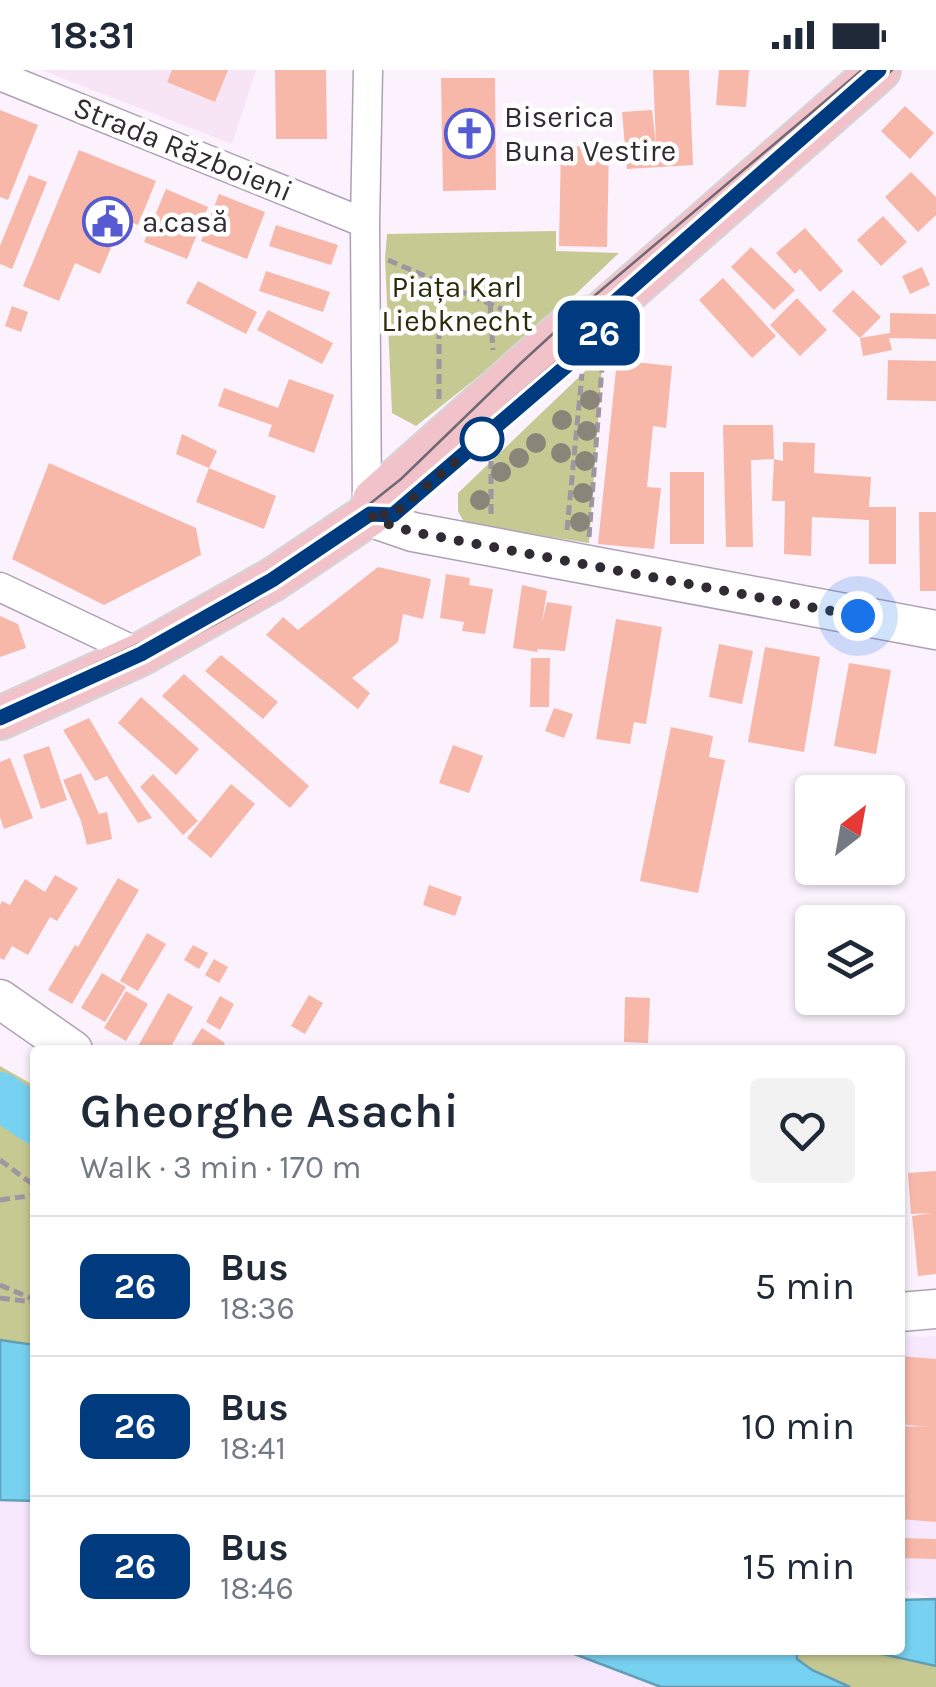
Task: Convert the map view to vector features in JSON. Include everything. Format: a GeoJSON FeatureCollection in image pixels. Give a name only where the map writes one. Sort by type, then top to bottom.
{"type":"FeatureCollection","features":[{"type":"Feature","properties":{"kind":"main road"},"geometry":{"type":"LineString","coordinates":[[0,718],[141,654],[272,580],[370,514],[393,515],[599,338],[879,70]]}},
{"type":"Feature","properties":{"kind":"street"},"geometry":{"type":"LineString","coordinates":[[368,70],[367,506],[376,520],[413,532],[574,552],[936,630]]}},
{"type":"Feature","properties":{"kind":"street","name":"Strada Războieni"},"geometry":{"type":"LineString","coordinates":[[0,76],[366,223]]}},
{"type":"Feature","properties":{"kind":"street"},"geometry":{"type":"LineString","coordinates":[[0,587],[141,654]]}},
{"type":"Feature","properties":{"kind":"street"},"geometry":{"type":"LineString","coordinates":[[0,999],[66,1045]]}},
{"type":"Feature","properties":{"kind":"street"},"geometry":{"type":"LineString","coordinates":[[905,1312],[936,1309]]}},
{"type":"Feature","properties":{"kind":"path"},"geometry":{"type":"LineString","coordinates":[[386,259],[524,318]]}},
{"type":"Feature","properties":{"kind":"path"},"geometry":{"type":"LineString","coordinates":[[438,408],[439,282]]}},
{"type":"Feature","properties":{"kind":"path"},"geometry":{"type":"LineString","coordinates":[[490,303],[494,364]]}},
{"type":"Feature","properties":{"kind":"path"},"geometry":{"type":"LineString","coordinates":[[574,552],[589,543],[601,335]]}},
{"type":"Feature","properties":{"kind":"path"},"geometry":{"type":"LineString","coordinates":[[574,552],[582,374]]}},
{"type":"Feature","properties":{"kind":"path"},"geometry":{"type":"LineString","coordinates":[[490,527],[491,461]]}},
{"type":"Feature","properties":{"kind":"path"},"geometry":{"type":"LineString","coordinates":[[0,1160],[30,1182]]}},
{"type":"Feature","properties":{"kind":"path"},"geometry":{"type":"LineString","coordinates":[[0,1200],[30,1196]]}},
{"type":"Feature","properties":{"kind":"path"},"geometry":{"type":"LineString","coordinates":[[0,1285],[30,1299]]}},
{"type":"Feature","properties":{"kind":"path"},"geometry":{"type":"LineString","coordinates":[[0,1298],[30,1301]]}},
{"type":"Feature","properties":{"kind":"shaded area"},"geometry":{"type":"Polygon","coordinates":[[[41,70],[256,70],[232,144],[41,70]]]}},
{"type":"Feature","properties":{"kind":"shaded area"},"geometry":{"type":"Polygon","coordinates":[[[936,1336],[936,1599],[905,1590],[905,1337],[936,1336]]]}},
{"type":"Feature","properties":{"kind":"shaded area"},"geometry":{"type":"Polygon","coordinates":[[[0,1500],[30,1501],[30,1655],[577,1655],[661,1687],[0,1687],[0,1500]]]}},
{"type":"Feature","properties":{"kind":"green space","name":"Piața Karl Liebknecht"},"geometry":{"type":"Polygon","coordinates":[[[556,231],[556,251],[619,253],[542,326],[416,426],[392,413],[387,234],[556,231]]]}},
{"type":"Feature","properties":{"kind":"green space","name":"Piața Karl Liebknecht"},"geometry":{"type":"Polygon","coordinates":[[[603,354],[589,543],[465,524],[458,511],[458,493],[603,354]]]}},
{"type":"Feature","properties":{"kind":"green space"},"geometry":{"type":"Polygon","coordinates":[[[0,1066],[30,1083],[30,1344],[0,1340],[0,1066]]]}},
{"type":"Feature","properties":{"kind":"green space"},"geometry":{"type":"Polygon","coordinates":[[[797,1655],[886,1655],[936,1666],[936,1687],[850,1687],[797,1659],[797,1655]]]}},
{"type":"Feature","properties":{"kind":"water"},"geometry":{"type":"Polygon","coordinates":[[[0,1340],[30,1344],[30,1501],[0,1500],[0,1340]]]}},
{"type":"Feature","properties":{"kind":"water"},"geometry":{"type":"Polygon","coordinates":[[[936,1599],[936,1666],[886,1655],[905,1655],[905,1600],[936,1599]]]}},
{"type":"Feature","properties":{"kind":"water"},"geometry":{"type":"Polygon","coordinates":[[[577,1655],[797,1655],[812,1670],[850,1687],[661,1687],[577,1655]]]}},
{"type":"Feature","properties":{"kind":"building"},"geometry":{"type":"Polygon","coordinates":[[[172,70],[228,70],[215,102],[167,82],[172,70]]]}},
{"type":"Feature","properties":{"kind":"building"},"geometry":{"type":"Polygon","coordinates":[[[275,70],[326,70],[327,139],[276,139],[275,70]]]}},
{"type":"Feature","properties":{"kind":"building"},"geometry":{"type":"Polygon","coordinates":[[[653,70],[689,70],[693,165],[627,169],[622,112],[652,110],[656,145],[653,70]]]}},
{"type":"Feature","properties":{"kind":"building"},"geometry":{"type":"Polygon","coordinates":[[[719,70],[749,70],[746,107],[716,105],[719,70]]]}},
{"type":"Feature","properties":{"kind":"building","name":"Biserica Buna Vestire"},"geometry":{"type":"Polygon","coordinates":[[[441,78],[495,78],[496,190],[443,191],[441,78]]]}},
{"type":"Feature","properties":{"kind":"building"},"geometry":{"type":"Polygon","coordinates":[[[905,106],[934,133],[910,159],[881,131],[905,106]]]}},
{"type":"Feature","properties":{"kind":"building"},"geometry":{"type":"Polygon","coordinates":[[[0,110],[38,125],[8,200],[0,197],[0,110]]]}},
{"type":"Feature","properties":{"kind":"building"},"geometry":{"type":"Polygon","coordinates":[[[561,146],[609,147],[607,247],[559,246],[561,146]]]}},
{"type":"Feature","properties":{"kind":"building"},"geometry":{"type":"Polygon","coordinates":[[[79,150],[156,181],[138,225],[123,219],[100,274],[75,263],[59,301],[23,286],[79,150]]]}},
{"type":"Feature","properties":{"kind":"building"},"geometry":{"type":"Polygon","coordinates":[[[911,172],[936,197],[936,215],[918,232],[885,197],[911,172]]]}},
{"type":"Feature","properties":{"kind":"building"},"geometry":{"type":"Polygon","coordinates":[[[29,175],[47,182],[12,269],[0,264],[0,246],[29,175]]]}},
{"type":"Feature","properties":{"kind":"building"},"geometry":{"type":"Polygon","coordinates":[[[166,189],[208,207],[187,259],[144,242],[166,189]]]}},
{"type":"Feature","properties":{"kind":"building"},"geometry":{"type":"Polygon","coordinates":[[[219,194],[265,212],[247,259],[201,241],[219,194]]]}},
{"type":"Feature","properties":{"kind":"building"},"geometry":{"type":"Polygon","coordinates":[[[883,216],[907,242],[881,266],[857,240],[883,216]]]}},
{"type":"Feature","properties":{"kind":"building"},"geometry":{"type":"Polygon","coordinates":[[[276,225],[338,245],[331,265],[269,246],[276,225]]]}},
{"type":"Feature","properties":{"kind":"building"},"geometry":{"type":"Polygon","coordinates":[[[805,228],[843,271],[820,292],[800,269],[795,274],[776,253],[805,228]]]}},
{"type":"Feature","properties":{"kind":"building"},"geometry":{"type":"Polygon","coordinates":[[[751,247],[795,290],[774,310],[731,267],[751,247]]]}},
{"type":"Feature","properties":{"kind":"building"},"geometry":{"type":"Polygon","coordinates":[[[922,267],[930,285],[910,294],[902,276],[922,267]]]}},
{"type":"Feature","properties":{"kind":"building"},"geometry":{"type":"Polygon","coordinates":[[[266,271],[330,292],[323,312],[259,291],[266,271]]]}},
{"type":"Feature","properties":{"kind":"building"},"geometry":{"type":"Polygon","coordinates":[[[723,278],[776,336],[752,358],[699,300],[723,278]]]}},
{"type":"Feature","properties":{"kind":"building"},"geometry":{"type":"Polygon","coordinates":[[[198,281],[257,312],[246,334],[186,303],[198,281]]]}},
{"type":"Feature","properties":{"kind":"building"},"geometry":{"type":"Polygon","coordinates":[[[853,290],[881,317],[860,338],[832,311],[853,290]]]}},
{"type":"Feature","properties":{"kind":"building"},"geometry":{"type":"Polygon","coordinates":[[[797,298],[827,330],[800,356],[770,325],[797,298]]]}},
{"type":"Feature","properties":{"kind":"building"},"geometry":{"type":"Polygon","coordinates":[[[12,306],[28,312],[21,332],[5,326],[12,306]]]}},
{"type":"Feature","properties":{"kind":"building"},"geometry":{"type":"Polygon","coordinates":[[[268,310],[333,343],[322,364],[257,330],[268,310]]]}},
{"type":"Feature","properties":{"kind":"building"},"geometry":{"type":"Polygon","coordinates":[[[890,313],[936,314],[936,339],[889,338],[892,350],[863,356],[860,338],[890,333],[890,313]]]}},
{"type":"Feature","properties":{"kind":"building"},"geometry":{"type":"Polygon","coordinates":[[[617,360],[672,366],[666,428],[653,426],[647,487],[661,488],[654,549],[598,544],[617,360]]]}},
{"type":"Feature","properties":{"kind":"building"},"geometry":{"type":"Polygon","coordinates":[[[888,360],[936,361],[936,401],[887,400],[888,360]]]}},
{"type":"Feature","properties":{"kind":"building"},"geometry":{"type":"Polygon","coordinates":[[[289,379],[334,395],[314,453],[268,436],[272,425],[218,406],[224,388],[278,408],[289,379]]]}},
{"type":"Feature","properties":{"kind":"building"},"geometry":{"type":"Polygon","coordinates":[[[723,425],[773,425],[774,459],[751,460],[753,547],[726,547],[723,425]]]}},
{"type":"Feature","properties":{"kind":"building"},"geometry":{"type":"Polygon","coordinates":[[[182,434],[217,451],[209,468],[176,454],[182,434]]]}},
{"type":"Feature","properties":{"kind":"building"},"geometry":{"type":"Polygon","coordinates":[[[783,442],[815,443],[814,473],[871,477],[869,507],[896,507],[896,564],[869,564],[869,520],[812,517],[811,556],[784,554],[785,501],[772,501],[774,459],[783,461],[783,442]]]}},
{"type":"Feature","properties":{"kind":"building"},"geometry":{"type":"Polygon","coordinates":[[[49,463],[196,528],[201,555],[104,605],[12,559],[49,463]]]}},
{"type":"Feature","properties":{"kind":"building"},"geometry":{"type":"Polygon","coordinates":[[[209,468],[276,496],[264,529],[196,502],[209,468]]]}},
{"type":"Feature","properties":{"kind":"building"},"geometry":{"type":"Polygon","coordinates":[[[670,472],[704,472],[704,544],[670,544],[670,472]]]}},
{"type":"Feature","properties":{"kind":"building"},"geometry":{"type":"Polygon","coordinates":[[[919,512],[936,512],[936,591],[920,591],[919,512]]]}},
{"type":"Feature","properties":{"kind":"building"},"geometry":{"type":"Polygon","coordinates":[[[378,567],[431,579],[423,619],[403,614],[398,642],[352,678],[370,693],[358,709],[266,635],[283,617],[298,630],[378,567]]]}},
{"type":"Feature","properties":{"kind":"building"},"geometry":{"type":"Polygon","coordinates":[[[446,574],[470,578],[469,585],[493,589],[485,634],[462,631],[464,622],[440,618],[446,574]]]}},
{"type":"Feature","properties":{"kind":"building"},"geometry":{"type":"Polygon","coordinates":[[[522,585],[547,591],[542,622],[547,602],[572,606],[565,651],[513,648],[522,585]]]}},
{"type":"Feature","properties":{"kind":"building"},"geometry":{"type":"Polygon","coordinates":[[[0,616],[18,624],[26,648],[0,657],[0,616]]]}},
{"type":"Feature","properties":{"kind":"building"},"geometry":{"type":"Polygon","coordinates":[[[616,619],[662,627],[646,724],[634,722],[630,744],[596,739],[616,619]]]}},
{"type":"Feature","properties":{"kind":"building"},"geometry":{"type":"Polygon","coordinates":[[[719,644],[753,651],[742,704],[709,697],[719,644]]]}},
{"type":"Feature","properties":{"kind":"building"},"geometry":{"type":"Polygon","coordinates":[[[765,647],[820,657],[804,752],[748,742],[765,647]]]}},
{"type":"Feature","properties":{"kind":"building"},"geometry":{"type":"Polygon","coordinates":[[[221,655],[278,702],[263,719],[205,671],[221,655]]]}},
{"type":"Feature","properties":{"kind":"building"},"geometry":{"type":"Polygon","coordinates":[[[531,658],[550,658],[549,707],[530,707],[531,658]]]}},
{"type":"Feature","properties":{"kind":"building"},"geometry":{"type":"Polygon","coordinates":[[[849,663],[891,670],[876,754],[834,746],[849,663]]]}},
{"type":"Feature","properties":{"kind":"building"},"geometry":{"type":"Polygon","coordinates":[[[184,674],[309,786],[290,808],[162,696],[184,674]]]}},
{"type":"Feature","properties":{"kind":"building"},"geometry":{"type":"Polygon","coordinates":[[[141,697],[199,749],[176,775],[118,723],[141,697]]]}},
{"type":"Feature","properties":{"kind":"building"},"geometry":{"type":"Polygon","coordinates":[[[554,708],[573,714],[564,738],[545,731],[554,708]]]}},
{"type":"Feature","properties":{"kind":"building"},"geometry":{"type":"Polygon","coordinates":[[[89,718],[152,818],[138,823],[107,776],[95,781],[63,730],[89,718]]]}},
{"type":"Feature","properties":{"kind":"building"},"geometry":{"type":"Polygon","coordinates":[[[671,727],[713,736],[709,757],[725,760],[698,893],[640,881],[671,727]]]}},
{"type":"Feature","properties":{"kind":"building"},"geometry":{"type":"Polygon","coordinates":[[[453,745],[483,756],[469,793],[439,783],[453,745]]]}},
{"type":"Feature","properties":{"kind":"building"},"geometry":{"type":"Polygon","coordinates":[[[49,746],[67,800],[41,809],[23,755],[49,746]]]}},
{"type":"Feature","properties":{"kind":"building"},"geometry":{"type":"Polygon","coordinates":[[[10,758],[33,818],[4,829],[0,817],[0,762],[10,758]]]}},
{"type":"Feature","properties":{"kind":"building"},"geometry":{"type":"Polygon","coordinates":[[[81,773],[99,814],[107,812],[112,839],[87,845],[63,780],[81,773]]]}},
{"type":"Feature","properties":{"kind":"building"},"geometry":{"type":"Polygon","coordinates":[[[153,774],[198,821],[183,835],[140,787],[153,774]]]}},
{"type":"Feature","properties":{"kind":"building"},"geometry":{"type":"Polygon","coordinates":[[[231,784],[255,804],[211,858],[187,838],[231,784]]]}},
{"type":"Feature","properties":{"kind":"building"},"geometry":{"type":"Polygon","coordinates":[[[55,875],[78,888],[57,921],[50,917],[28,955],[12,946],[4,960],[0,958],[2,901],[10,905],[25,879],[45,892],[55,875]]]}},
{"type":"Feature","properties":{"kind":"building"},"geometry":{"type":"Polygon","coordinates":[[[118,878],[139,890],[72,1004],[48,990],[118,878]]]}},
{"type":"Feature","properties":{"kind":"building"},"geometry":{"type":"Polygon","coordinates":[[[429,885],[462,897],[455,916],[423,905],[429,885]]]}},
{"type":"Feature","properties":{"kind":"building"},"geometry":{"type":"Polygon","coordinates":[[[147,933],[166,944],[138,991],[120,981],[147,933]]]}},
{"type":"Feature","properties":{"kind":"building"},"geometry":{"type":"Polygon","coordinates":[[[193,945],[208,953],[199,969],[184,960],[193,945]]]}},
{"type":"Feature","properties":{"kind":"building"},"geometry":{"type":"Polygon","coordinates":[[[214,959],[228,967],[219,983],[205,975],[214,959]]]}},
{"type":"Feature","properties":{"kind":"building"},"geometry":{"type":"Polygon","coordinates":[[[102,973],[126,987],[105,1022],[81,1008],[102,973]]]}},
{"type":"Feature","properties":{"kind":"building"},"geometry":{"type":"Polygon","coordinates":[[[126,991],[148,1004],[126,1041],[104,1028],[126,991]]]}},
{"type":"Feature","properties":{"kind":"building"},"geometry":{"type":"Polygon","coordinates":[[[168,993],[193,1007],[172,1045],[139,1045],[168,993]]]}},
{"type":"Feature","properties":{"kind":"building"},"geometry":{"type":"Polygon","coordinates":[[[309,995],[323,1003],[305,1034],[291,1026],[309,995]]]}},
{"type":"Feature","properties":{"kind":"building"},"geometry":{"type":"Polygon","coordinates":[[[220,996],[234,1004],[220,1030],[206,1022],[220,996]]]}},
{"type":"Feature","properties":{"kind":"building"},"geometry":{"type":"Polygon","coordinates":[[[625,997],[650,998],[648,1043],[624,1042],[625,997]]]}},
{"type":"Feature","properties":{"kind":"building"},"geometry":{"type":"Polygon","coordinates":[[[202,1028],[225,1043],[224,1045],[191,1045],[202,1028]]]}},
{"type":"Feature","properties":{"kind":"building"},"geometry":{"type":"Polygon","coordinates":[[[936,1171],[936,1274],[918,1276],[912,1216],[931,1213],[911,1214],[908,1173],[936,1171]]]}},
{"type":"Feature","properties":{"kind":"building"},"geometry":{"type":"Polygon","coordinates":[[[905,1356],[936,1359],[936,1522],[905,1519],[905,1426],[927,1427],[905,1425],[905,1356]]]}},
{"type":"Feature","properties":{"kind":"building"},"geometry":{"type":"Polygon","coordinates":[[[905,1538],[936,1539],[936,1559],[905,1558],[905,1538]]]}},
{"type":"Feature","properties":{"kind":"waterway"},"geometry":{"type":"LineString","coordinates":[[0,1096],[30,1117]]}},
{"type":"Feature","properties":{"kind":"tram line"},"geometry":{"type":"LineString","coordinates":[[0,708],[238,594],[367,506],[401,479],[593,297],[862,70]]}},
{"type":"Feature","properties":{"kind":"tram line"},"geometry":{"type":"LineString","coordinates":[[0,727],[122,671],[242,609],[375,519],[892,70]]}},
{"type":"Feature","properties":{"kind":"bus line","name":"26"},"geometry":{"type":"LineString","coordinates":[[0,718],[141,654],[272,580],[370,514],[393,515],[599,338],[599,316],[879,70]]}},
{"type":"Feature","properties":{"kind":"place","name":"Biserica Buna Vestire"},"geometry":{"type":"Point","coordinates":[469,134]}},
{"type":"Feature","properties":{"kind":"place","name":"a.casă"},"geometry":{"type":"Point","coordinates":[107,222]}},
{"type":"Feature","properties":{"kind":"route"},"geometry":{"type":"LineString","coordinates":[[482,439],[393,515],[370,514],[376,520],[413,532],[858,616]]}}]}
